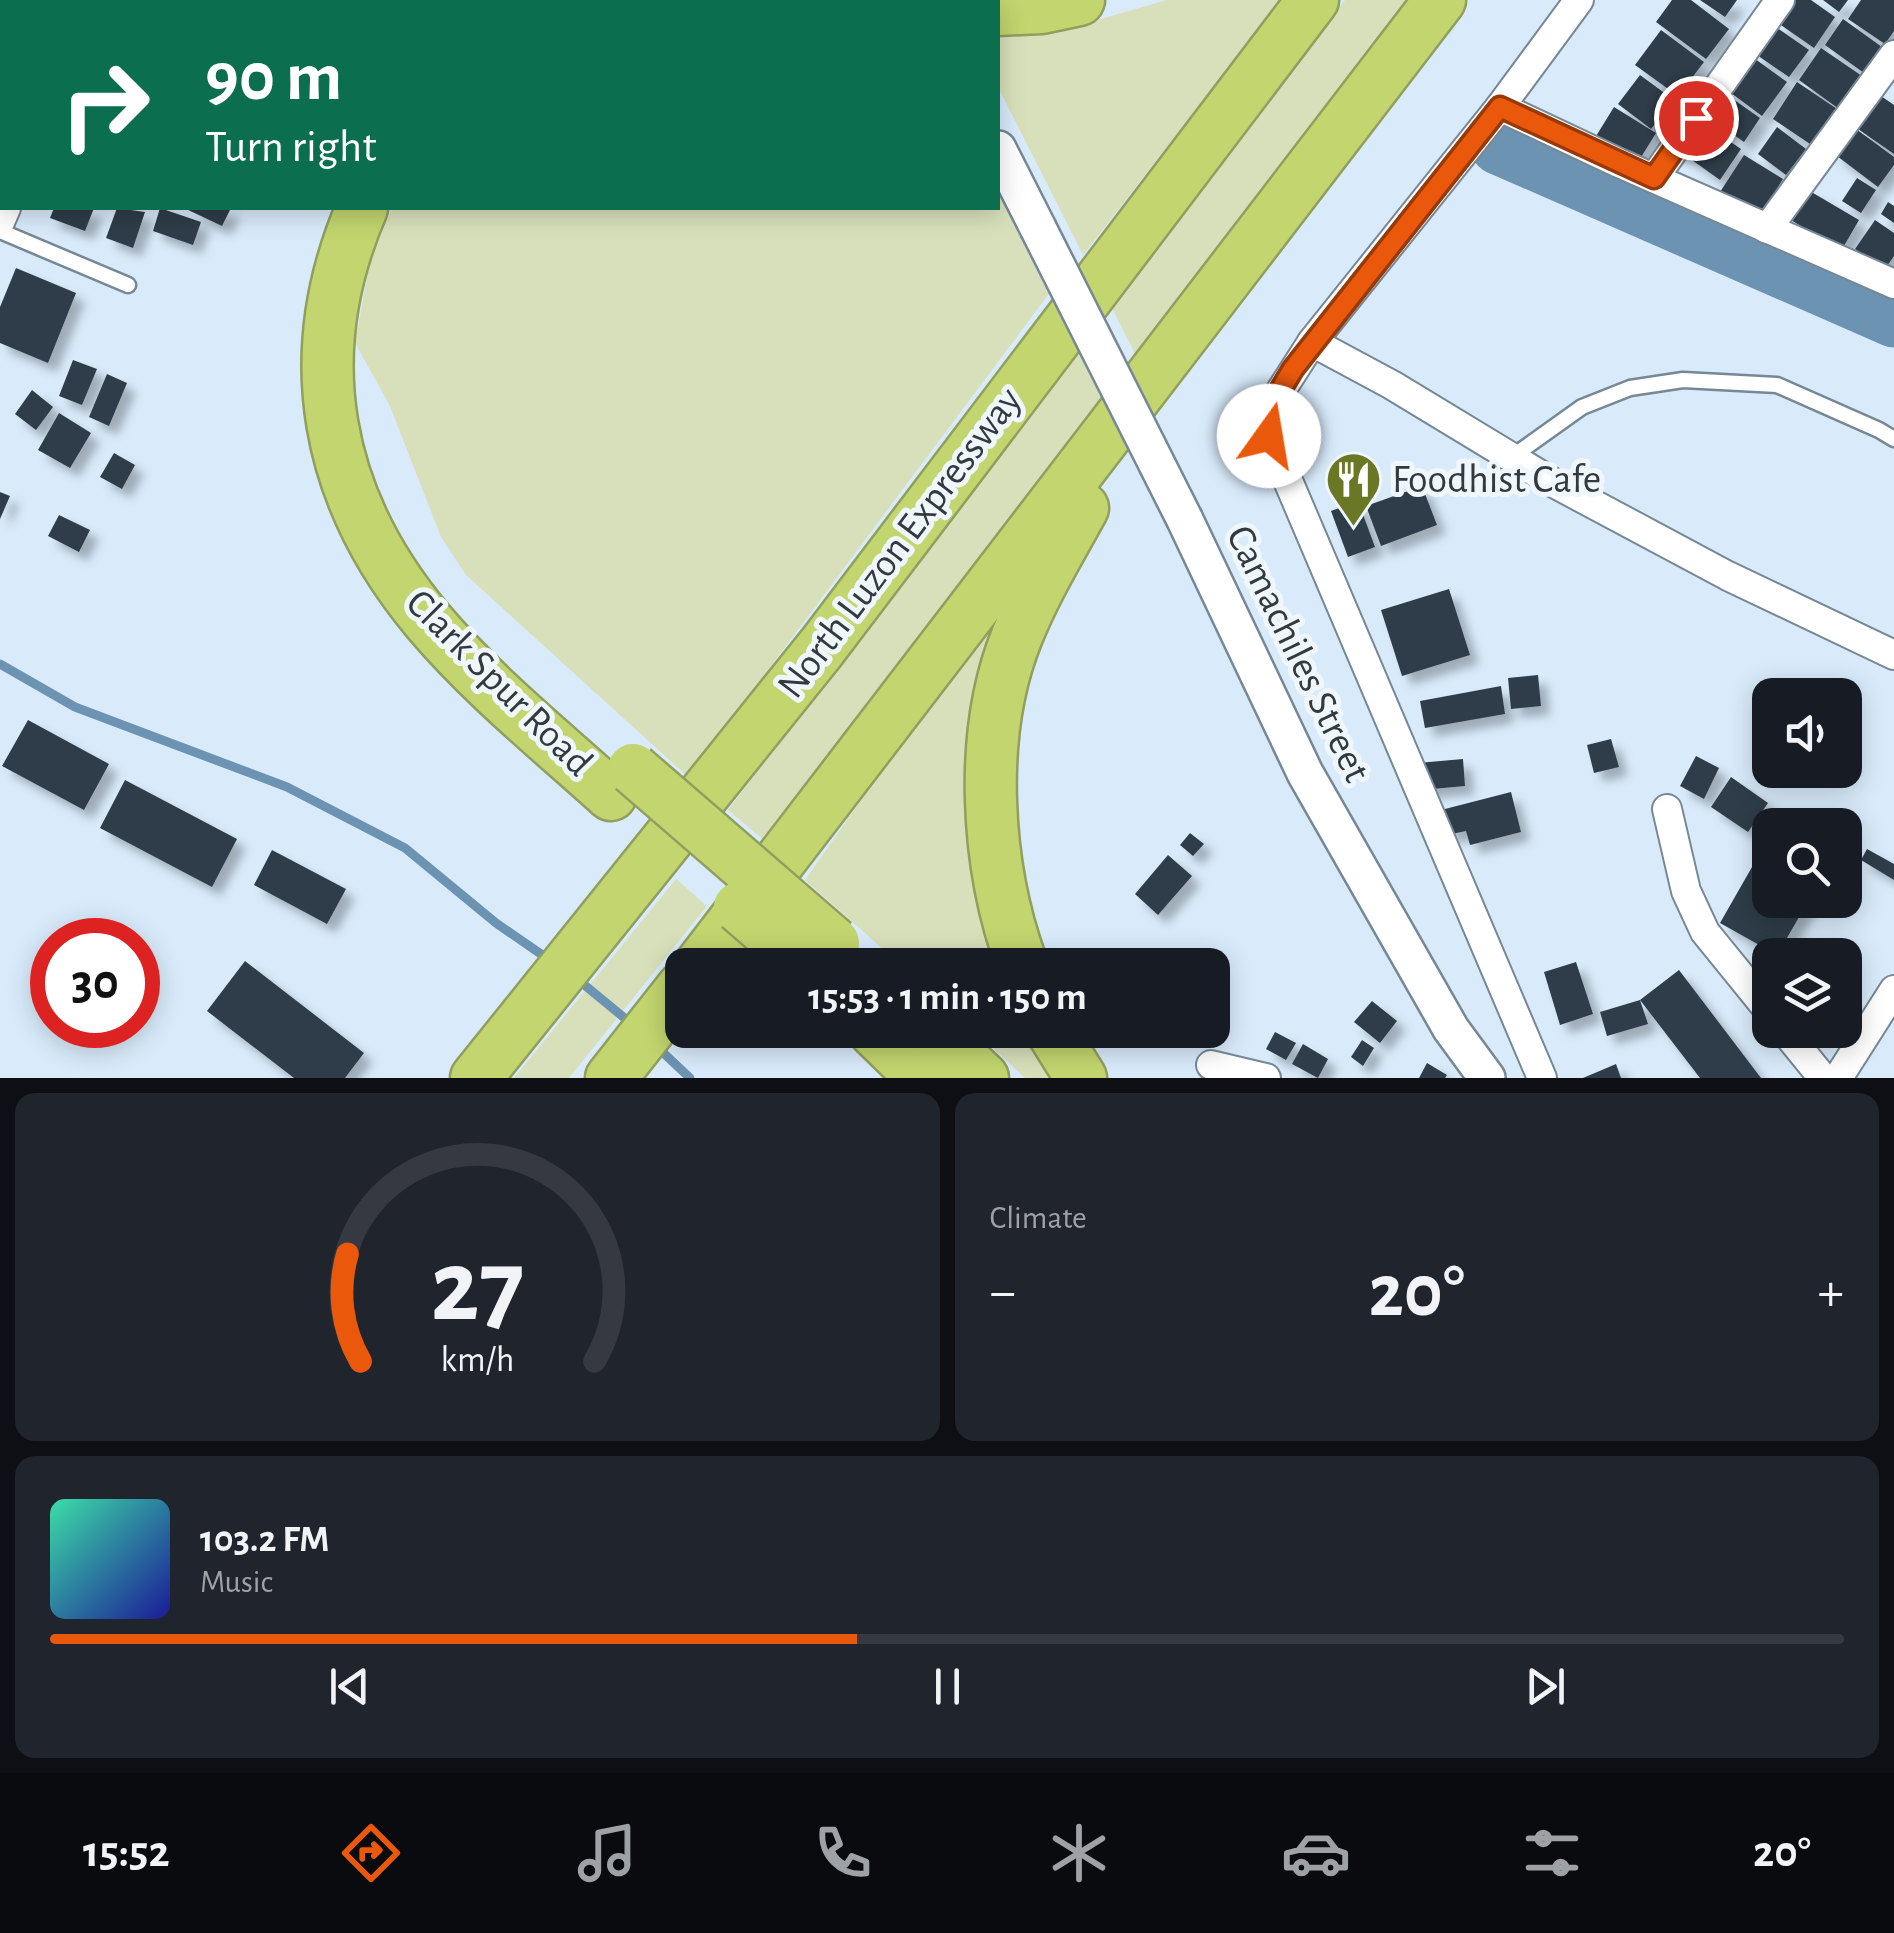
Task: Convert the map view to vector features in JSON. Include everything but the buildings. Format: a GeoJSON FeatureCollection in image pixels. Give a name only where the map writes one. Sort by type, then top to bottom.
{"type":"FeatureCollection","features":[{"type":"Feature","properties":{"kind":"highway"},"geometry":{"type":"LineString","coordinates":[[1000,10],[1041,8],[1080,0]]}},
{"type":"Feature","properties":{"kind":"highway","name":"North Luzon Expressway"},"geometry":{"type":"LineString","coordinates":[[482,1070],[822,647],[1313,0]]}},
{"type":"Feature","properties":{"kind":"highway"},"geometry":{"type":"LineString","coordinates":[[714,948],[1440,0]]}},
{"type":"Feature","properties":{"kind":"highway","name":"Clark Spur Road"},"geometry":{"type":"LineString","coordinates":[[361,210],[337,278],[326,362],[337,451],[354,502],[379,552],[429,622],[461,656],[622,782],[821,948]]}},
{"type":"Feature","properties":{"kind":"highway"},"geometry":{"type":"LineString","coordinates":[[1017,948],[1003,901],[992,823],[993,757],[1003,683],[1016,638],[1035,595],[1164,360]]}},
{"type":"Feature","properties":{"kind":"highway"},"geometry":{"type":"LineString","coordinates":[[612,1078],[665,1010]]}},
{"type":"Feature","properties":{"kind":"highway"},"geometry":{"type":"LineString","coordinates":[[891,1048],[922,1078]]}},
{"type":"Feature","properties":{"kind":"highway"},"geometry":{"type":"LineString","coordinates":[[951,1048],[983,1078]]}},
{"type":"Feature","properties":{"kind":"highway"},"geometry":{"type":"LineString","coordinates":[[1062,1048],[1081,1078]]}},
{"type":"Feature","properties":{"kind":"street"},"geometry":{"type":"LineString","coordinates":[[1542,1078],[1269,436],[1266,414],[1312,342],[1500,107],[1580,0]]}},
{"type":"Feature","properties":{"kind":"street"},"geometry":{"type":"LineString","coordinates":[[1654,178],[1780,0]]}},
{"type":"Feature","properties":{"kind":"street"},"geometry":{"type":"LineString","coordinates":[[1767,228],[1894,55]]}},
{"type":"Feature","properties":{"kind":"street"},"geometry":{"type":"LineString","coordinates":[[1500,107],[1767,228],[1892,279]]}},
{"type":"Feature","properties":{"kind":"street","name":"Camachiles Street"},"geometry":{"type":"LineString","coordinates":[[1000,154],[1185,520],[1305,773],[1452,1029],[1487,1078]]}},
{"type":"Feature","properties":{"kind":"street"},"geometry":{"type":"LineString","coordinates":[[1312,342],[1728,576],[1894,655]]}},
{"type":"Feature","properties":{"kind":"street"},"geometry":{"type":"LineString","coordinates":[[1667,809],[1686,891],[1705,932],[1752,990]]}},
{"type":"Feature","properties":{"kind":"street"},"geometry":{"type":"LineString","coordinates":[[1838,1078],[1894,990]]}},
{"type":"Feature","properties":{"kind":"street"},"geometry":{"type":"LineString","coordinates":[[1799,1048],[1823,1078]]}},
{"type":"Feature","properties":{"kind":"street"},"geometry":{"type":"LineString","coordinates":[[1211,1065],[1266,1078]]}},
{"type":"Feature","properties":{"kind":"lane"},"geometry":{"type":"LineString","coordinates":[[0,231],[128,285]]}},
{"type":"Feature","properties":{"kind":"lane"},"geometry":{"type":"LineString","coordinates":[[1512,457],[1582,406],[1630,388],[1683,380],[1776,385],[1894,439]]}},
{"type":"Feature","properties":{"kind":"green space"},"geometry":{"type":"Polygon","coordinates":[[[1167,0],[1281,0],[1083,255],[1000,91],[1000,38],[1080,25],[1167,0]]]}},
{"type":"Feature","properties":{"kind":"green space"},"geometry":{"type":"Polygon","coordinates":[[[1345,0],[1406,0],[1138,360],[1112,308],[1345,0]]]}},
{"type":"Feature","properties":{"kind":"green space"},"geometry":{"type":"Polygon","coordinates":[[[1000,195],[1051,291],[688,777],[466,575],[441,537],[389,404],[355,343],[370,262],[391,210],[1000,210],[1000,195]]]}},
{"type":"Feature","properties":{"kind":"green space"},"geometry":{"type":"Polygon","coordinates":[[[1082,346],[1105,396],[770,845],[728,810],[1082,346]]]}},
{"type":"Feature","properties":{"kind":"green space"},"geometry":{"type":"Polygon","coordinates":[[[1000,602],[1008,607],[975,686],[964,780],[983,902],[999,948],[882,948],[805,880],[1000,602]]]}},
{"type":"Feature","properties":{"kind":"green space"},"geometry":{"type":"Polygon","coordinates":[[[676,879],[707,906],[673,948],[665,948],[665,958],[569,1078],[514,1078],[676,879]]]}},
{"type":"Feature","properties":{"kind":"green space"},"geometry":{"type":"Polygon","coordinates":[[[993,1048],[1045,1048],[1065,1078],[1025,1078],[993,1048]]]}},
{"type":"Feature","properties":{"kind":"waterway"},"geometry":{"type":"LineString","coordinates":[[1498,147],[1894,320]]}},
{"type":"Feature","properties":{"kind":"waterway"},"geometry":{"type":"LineString","coordinates":[[0,664],[75,707],[287,787],[405,848],[496,923],[551,961]]}},
{"type":"Feature","properties":{"kind":"waterway"},"geometry":{"type":"LineString","coordinates":[[576,978],[633,1025]]}},
{"type":"Feature","properties":{"kind":"waterway"},"geometry":{"type":"LineString","coordinates":[[656,1046],[690,1078]]}},
{"type":"Feature","properties":{"kind":"place","name":"Foodhist Cafe"},"geometry":{"type":"Point","coordinates":[1353,529]}},
{"type":"Feature","properties":{"kind":"route"},"geometry":{"type":"LineString","coordinates":[[1269,436],[1266,414],[1274,396],[1312,342],[1500,107],[1654,178],[1696,118]]}}]}
